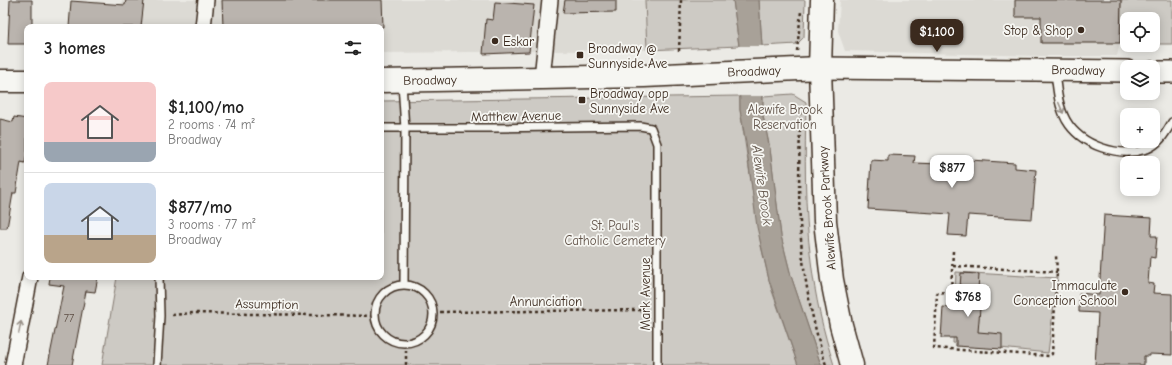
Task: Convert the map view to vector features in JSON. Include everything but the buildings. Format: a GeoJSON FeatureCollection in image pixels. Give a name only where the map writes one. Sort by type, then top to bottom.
{"type":"FeatureCollection","features":[{"type":"Feature","properties":{"kind":"main road","name":"Alewife Brook Parkway"},"geometry":{"type":"LineString","coordinates":[[822,0],[820,68],[823,190],[828,250],[838,310],[852,365]]}},
{"type":"Feature","properties":{"kind":"main road","name":"Broadway"},"geometry":{"type":"LineString","coordinates":[[391,81],[542,78],[820,68],[1120,71]]}},
{"type":"Feature","properties":{"kind":"main road"},"geometry":{"type":"LineString","coordinates":[[1160,72],[1172,72]]}},
{"type":"Feature","properties":{"kind":"main road"},"geometry":{"type":"LineString","coordinates":[[0,81],[24,81]]}},
{"type":"Feature","properties":{"kind":"street"},"geometry":{"type":"LineString","coordinates":[[203,24],[206,0]]}},
{"type":"Feature","properties":{"kind":"street"},"geometry":{"type":"LineString","coordinates":[[542,78],[550,0]]}},
{"type":"Feature","properties":{"kind":"street"},"geometry":{"type":"LineString","coordinates":[[13,365],[29,280]]}},
{"type":"Feature","properties":{"kind":"lane"},"geometry":{"type":"LineString","coordinates":[[1055,70],[1058,102],[1066,121],[1083,138],[1103,149],[1126,152],[1148,148],[1162,138],[1172,122]]}},
{"type":"Feature","properties":{"kind":"lane"},"geometry":{"type":"LineString","coordinates":[[391,81],[405,129],[404,284]]}},
{"type":"Feature","properties":{"kind":"lane","name":"Matthew Avenue"},"geometry":{"type":"LineString","coordinates":[[384,128],[640,126],[651,128]]}},
{"type":"Feature","properties":{"kind":"lane","name":"Mark Avenue"},"geometry":{"type":"LineString","coordinates":[[651,128],[657,144],[657,365]]}},
{"type":"Feature","properties":{"kind":"lane"},"geometry":{"type":"LineString","coordinates":[[157,365],[160,316],[159,280]]}},
{"type":"Feature","properties":{"kind":"lane"},"geometry":{"type":"LineString","coordinates":[[404,284],[418,287],[427,294],[432,303],[434,312],[433,321],[427,332],[419,339],[406,343],[395,342],[386,336],[379,328],[375,316],[376,305],[382,295],[393,286],[404,284]]}},
{"type":"Feature","properties":{"kind":"path"},"geometry":{"type":"LineString","coordinates":[[680,50],[681,0]]}},
{"type":"Feature","properties":{"kind":"path"},"geometry":{"type":"LineString","coordinates":[[796,48],[798,43],[801,7]]}},
{"type":"Feature","properties":{"kind":"path"},"geometry":{"type":"LineString","coordinates":[[953,251],[950,292],[938,292],[937,294],[933,347],[1049,356],[1052,355],[1057,272],[1056,256]]}},
{"type":"Feature","properties":{"kind":"path"},"geometry":{"type":"LineString","coordinates":[[953,266],[1057,272]]}},
{"type":"Feature","properties":{"kind":"path","name":"Annunciation"},"geometry":{"type":"LineString","coordinates":[[434,312],[658,310]]}},
{"type":"Feature","properties":{"kind":"path","name":"Assumption"},"geometry":{"type":"LineString","coordinates":[[160,316],[193,313],[375,316]]}},
{"type":"Feature","properties":{"kind":"path"},"geometry":{"type":"LineString","coordinates":[[406,343],[406,365]]}},
{"type":"Feature","properties":{"kind":"shaded area"},"geometry":{"type":"Polygon","coordinates":[[[122,0],[645,0],[647,50],[384,53],[384,24],[120,24],[122,0]]]}},
{"type":"Feature","properties":{"kind":"shaded area"},"geometry":{"type":"Polygon","coordinates":[[[840,0],[1121,0],[1120,43],[1117,56],[1040,56],[845,51],[838,31],[840,0]]]}},
{"type":"Feature","properties":{"kind":"green space"},"geometry":{"type":"Polygon","coordinates":[[[645,0],[733,0],[739,46],[647,50],[645,0]]]}},
{"type":"Feature","properties":{"kind":"green space"},"geometry":{"type":"Polygon","coordinates":[[[759,0],[805,0],[804,37],[797,44],[762,46],[759,0]]]}},
{"type":"Feature","properties":{"kind":"green space"},"geometry":{"type":"Polygon","coordinates":[[[1121,0],[1172,0],[1172,44],[1160,44],[1160,12],[1121,12],[1121,0]]]}},
{"type":"Feature","properties":{"kind":"green space","name":"Alewife Brook Reservation"},"geometry":{"type":"Polygon","coordinates":[[[793,94],[806,102],[805,142],[809,241],[817,300],[834,365],[821,365],[791,276],[781,236],[770,149],[763,116],[763,96],[793,94]]]}},
{"type":"Feature","properties":{"kind":"green space","name":"St. Paul's Catholic Cemetery"},"geometry":{"type":"Polygon","coordinates":[[[740,96],[740,110],[761,246],[771,288],[798,365],[102,365],[116,280],[384,280],[384,101],[740,96]]]}},
{"type":"Feature","properties":{"kind":"green space"},"geometry":{"type":"Polygon","coordinates":[[[956,272],[1057,278],[1048,353],[953,343],[956,272]]]}},
{"type":"Feature","properties":{"kind":"water","name":"Alewife Brook"},"geometry":{"type":"Polygon","coordinates":[[[733,0],[759,0],[762,46],[763,116],[770,149],[781,236],[791,276],[821,365],[798,365],[769,280],[757,227],[740,110],[739,46],[733,0]]]}},
{"type":"Feature","properties":{"kind":"pier"},"geometry":{"type":"Polygon","coordinates":[[[737,46],[764,46],[765,96],[738,96],[737,46]]]}},
{"type":"Feature","properties":{"kind":"place","name":"Stop & Shop"},"geometry":{"type":"Point","coordinates":[1081,30]}},
{"type":"Feature","properties":{"kind":"place","name":"Eskar"},"geometry":{"type":"Point","coordinates":[495,41]}},
{"type":"Feature","properties":{"kind":"place","name":"Broadway @ Sunnyside Ave"},"geometry":{"type":"Point","coordinates":[580,55]}},
{"type":"Feature","properties":{"kind":"place","name":"Broadway opp Sunnyside Ave"},"geometry":{"type":"Point","coordinates":[582,100]}},
{"type":"Feature","properties":{"kind":"place","name":"Immaculate Conception School"},"geometry":{"type":"Point","coordinates":[1125,292]}}]}
